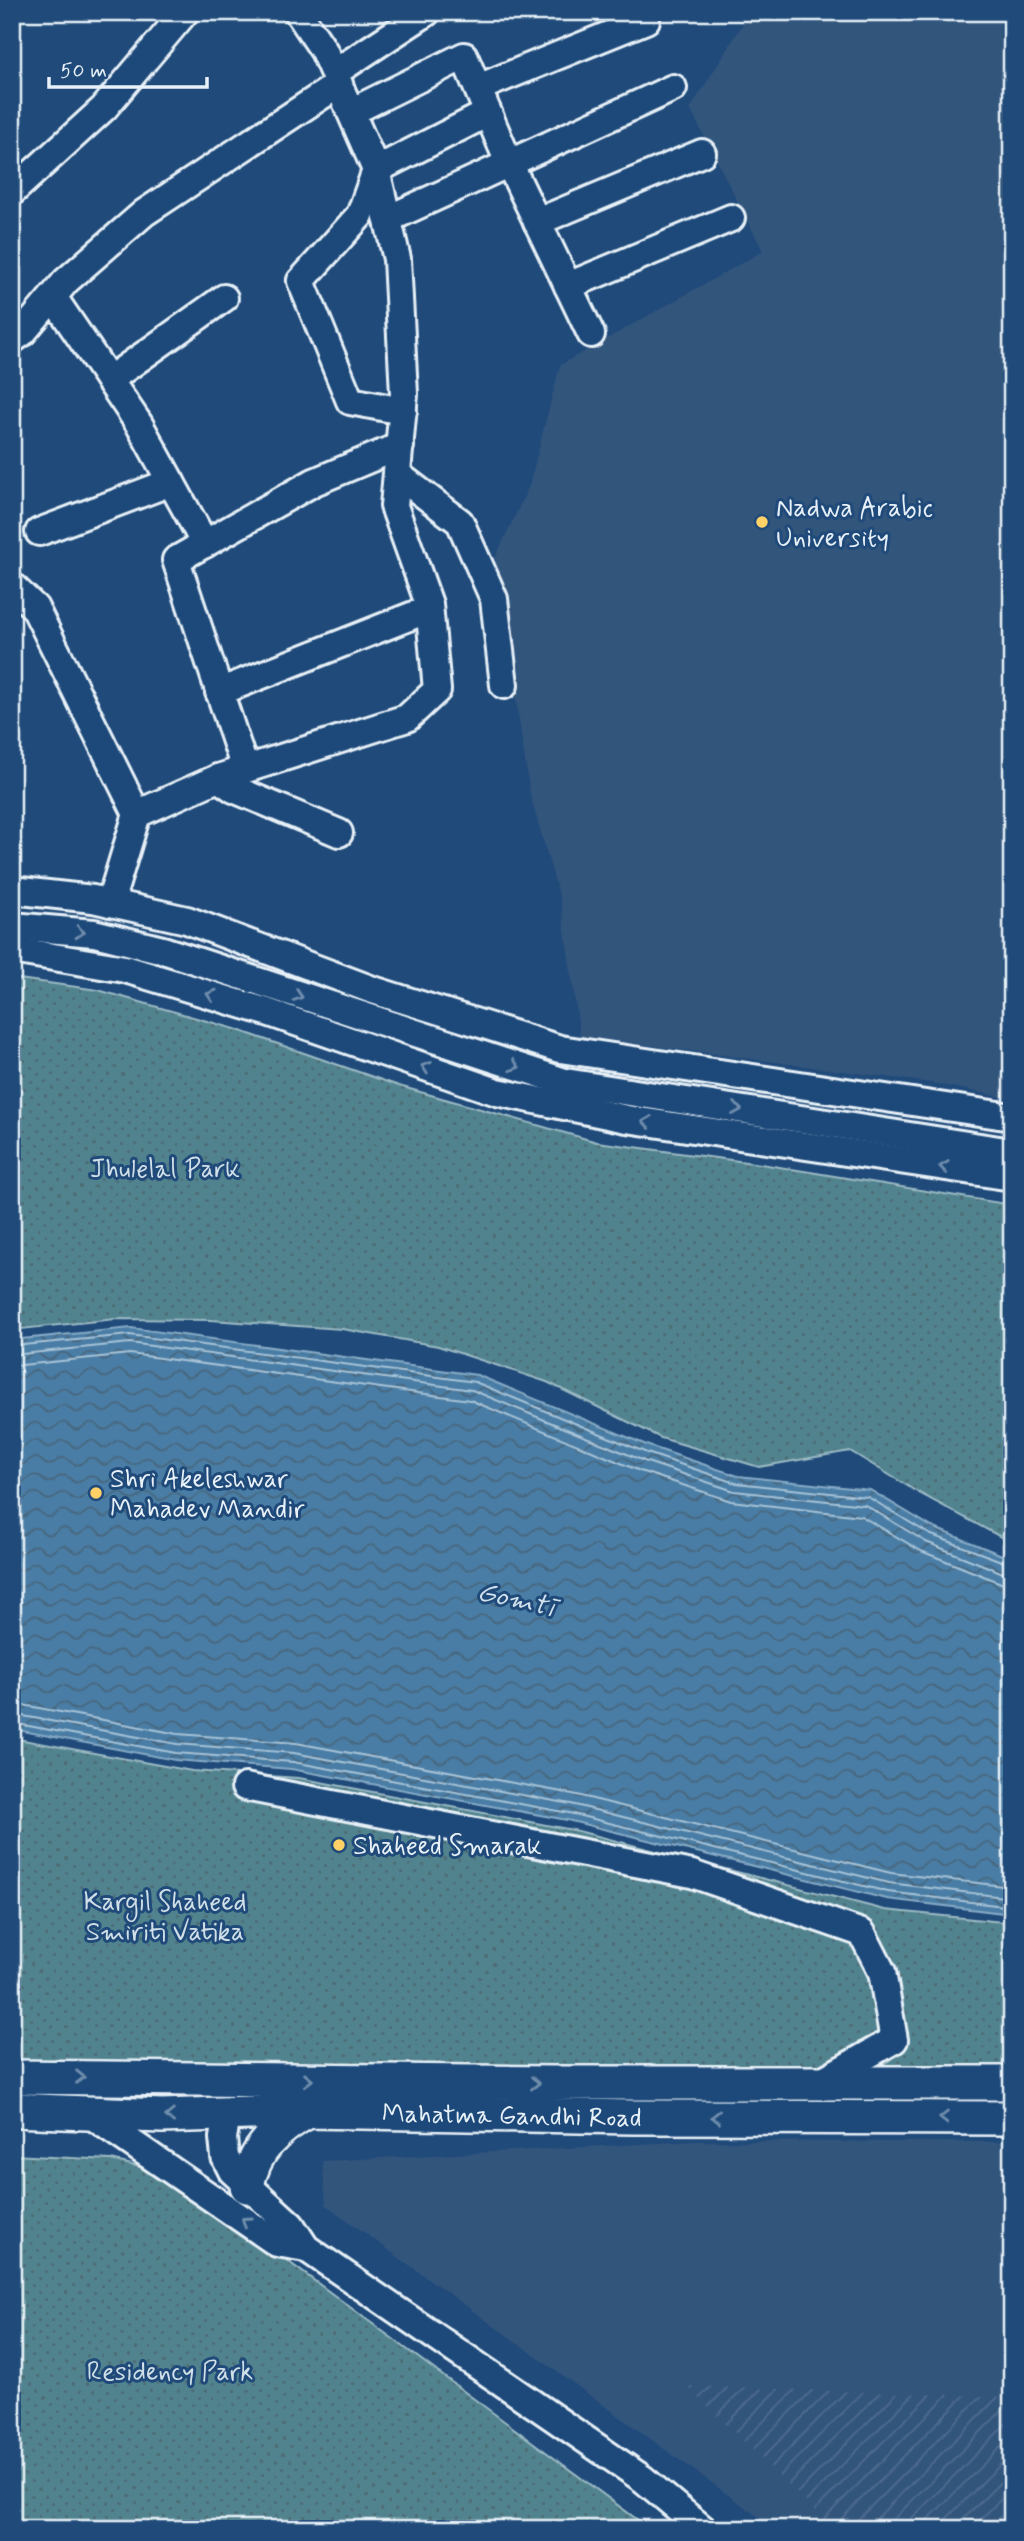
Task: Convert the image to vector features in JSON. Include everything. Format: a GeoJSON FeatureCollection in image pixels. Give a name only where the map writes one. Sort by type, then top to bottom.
{"type":"FeatureCollection","features":[{"type":"Feature","properties":{"kind":"main road","name":"Mahatma Gandhi Road"},"geometry":{"type":"LineString","coordinates":[[12,2077],[553,2083],[1012,2084]]}},
{"type":"Feature","properties":{"kind":"main road","name":"Mahatma Gandhi Road"},"geometry":{"type":"LineString","coordinates":[[12,2110],[162,2116],[307,2111],[632,2117],[1012,2118]]}},
{"type":"Feature","properties":{"kind":"main road"},"geometry":{"type":"LineString","coordinates":[[247,2186],[250,2171],[259,2152],[271,2136],[307,2111]]}},
{"type":"Feature","properties":{"kind":"street"},"geometry":{"type":"LineString","coordinates":[[12,192],[104,108],[185,12]]}},
{"type":"Feature","properties":{"kind":"street"},"geometry":{"type":"LineString","coordinates":[[12,340],[23,332],[66,281],[144,213],[427,12]]}},
{"type":"Feature","properties":{"kind":"street"},"geometry":{"type":"LineString","coordinates":[[137,814],[218,778],[407,718],[437,690],[429,609],[394,506],[404,394],[397,259],[376,170],[324,51],[303,14]]}},
{"type":"Feature","properties":{"kind":"street"},"geometry":{"type":"LineString","coordinates":[[478,88],[646,20]]}},
{"type":"Feature","properties":{"kind":"street"},"geometry":{"type":"LineString","coordinates":[[351,112],[464,56],[509,163],[590,334]]}},
{"type":"Feature","properties":{"kind":"street"},"geometry":{"type":"LineString","coordinates":[[388,219],[673,88]]}},
{"type":"Feature","properties":{"kind":"street"},"geometry":{"type":"LineString","coordinates":[[403,411],[351,401],[301,281],[360,215],[376,170],[488,113]]}},
{"type":"Feature","properties":{"kind":"street"},"geometry":{"type":"LineString","coordinates":[[537,222],[702,153]]}},
{"type":"Feature","properties":{"kind":"street"},"geometry":{"type":"LineString","coordinates":[[568,286],[731,218]]}},
{"type":"Feature","properties":{"kind":"street"},"geometry":{"type":"LineString","coordinates":[[52,296],[139,424],[205,544]]}},
{"type":"Feature","properties":{"kind":"street"},"geometry":{"type":"LineString","coordinates":[[109,380],[223,298]]}},
{"type":"Feature","properties":{"kind":"street"},"geometry":{"type":"LineString","coordinates":[[245,769],[176,560],[314,482],[400,446]]}},
{"type":"Feature","properties":{"kind":"street"},"geometry":{"type":"LineString","coordinates":[[397,474],[460,522],[494,598],[503,685]]}},
{"type":"Feature","properties":{"kind":"street"},"geometry":{"type":"LineString","coordinates":[[39,532],[171,482]]}},
{"type":"Feature","properties":{"kind":"street"},"geometry":{"type":"LineString","coordinates":[[12,586],[35,608],[137,814],[110,904]]}},
{"type":"Feature","properties":{"kind":"street"},"geometry":{"type":"LineString","coordinates":[[219,692],[429,609]]}},
{"type":"Feature","properties":{"kind":"street"},"geometry":{"type":"LineString","coordinates":[[218,778],[234,789],[339,833]]}},
{"type":"Feature","properties":{"kind":"street"},"geometry":{"type":"LineString","coordinates":[[12,890],[93,899],[187,920],[370,989],[560,1049],[1012,1117]]}},
{"type":"Feature","properties":{"kind":"street"},"geometry":{"type":"LineString","coordinates":[[12,926],[94,933],[163,950],[565,1082],[1012,1152]]}},
{"type":"Feature","properties":{"kind":"street"},"geometry":{"type":"LineString","coordinates":[[12,950],[125,969],[267,1012],[497,1092],[627,1119],[1012,1177]]}},
{"type":"Feature","properties":{"kind":"street"},"geometry":{"type":"LineString","coordinates":[[246,1787],[692,1874],[862,1933],[882,1972],[894,2040],[818,2083]]}},
{"type":"Feature","properties":{"kind":"street"},"geometry":{"type":"LineString","coordinates":[[227,2114],[223,2138],[225,2157],[232,2171],[291,2225],[306,2248],[643,2479],[703,2529]]}},
{"type":"Feature","properties":{"kind":"street"},"geometry":{"type":"LineString","coordinates":[[91,2115],[277,2243],[306,2248]]}},
{"type":"Feature","properties":{"kind":"shaded area","name":"Nadwa Arabic University"},"geometry":{"type":"Polygon","coordinates":[[[750,12],[1012,12],[1012,1099],[931,1083],[580,1036],[561,903],[530,795],[495,558],[529,486],[560,365],[763,251],[690,109],[750,12]]]}},
{"type":"Feature","properties":{"kind":"shaded area"},"geometry":{"type":"Polygon","coordinates":[[[694,2141],[1012,2142],[1012,2529],[775,2529],[326,2205],[322,2161],[694,2141]]]}},
{"type":"Feature","properties":{"kind":"shaded area"},"geometry":{"type":"Polygon","coordinates":[[[687,2386],[1012,2397],[1012,2529],[834,2529],[687,2386]]]}},
{"type":"Feature","properties":{"kind":"green space","name":"Jhulelal Park"},"geometry":{"type":"Polygon","coordinates":[[[12,978],[98,990],[235,1029],[399,1086],[597,1142],[761,1164],[1012,1205],[1012,1543],[919,1493],[850,1451],[759,1467],[661,1438],[547,1382],[438,1346],[342,1329],[211,1320],[116,1319],[12,1330],[12,978]]]}},
{"type":"Feature","properties":{"kind":"green space","name":"Kargil Shaheed Smiriti Vatika"},"geometry":{"type":"Polygon","coordinates":[[[12,1738],[192,1771],[299,1778],[578,1831],[885,1910],[1012,1923],[1012,2067],[740,2071],[12,2063],[12,1738]]]}},
{"type":"Feature","properties":{"kind":"green space","name":"Residency Park"},"geometry":{"type":"Polygon","coordinates":[[[12,2155],[111,2160],[170,2174],[650,2529],[12,2529],[12,2155]]]}},
{"type":"Feature","properties":{"kind":"water","name":"Gomtī"},"geometry":{"type":"Polygon","coordinates":[[[131,1328],[477,1375],[649,1446],[738,1476],[870,1490],[932,1527],[1012,1559],[1012,1914],[887,1899],[567,1820],[291,1769],[175,1760],[12,1729],[12,1340],[131,1328]]]}},
{"type":"Feature","properties":{"kind":"place","name":"Nadwa Arabic University"},"geometry":{"type":"Point","coordinates":[762,522]}},
{"type":"Feature","properties":{"kind":"place","name":"Shri Akeleshwar Mahadev Mandir"},"geometry":{"type":"Point","coordinates":[96,1493]}},
{"type":"Feature","properties":{"kind":"place","name":"Shaheed Smarak"},"geometry":{"type":"Point","coordinates":[339,1845]}}]}
